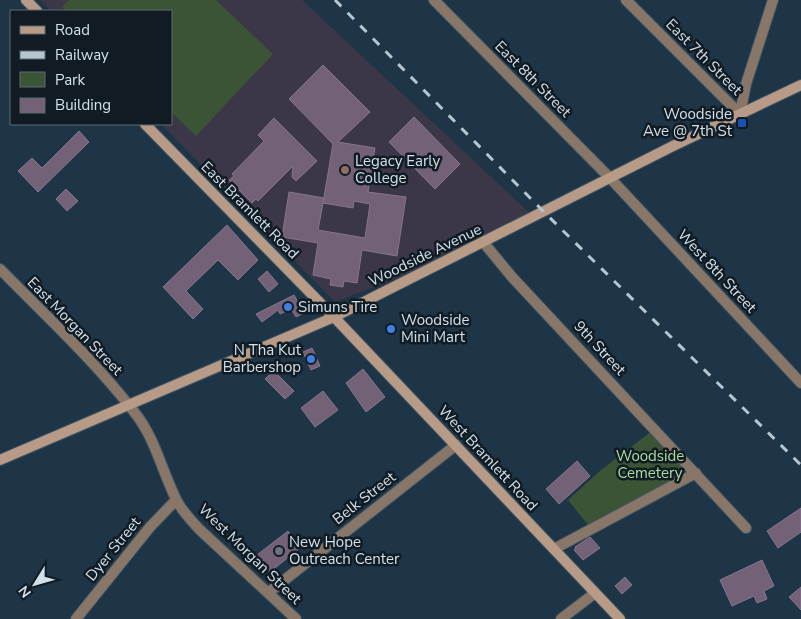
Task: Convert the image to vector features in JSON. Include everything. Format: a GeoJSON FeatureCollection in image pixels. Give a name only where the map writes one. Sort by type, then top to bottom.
{"type":"FeatureCollection","features":[{"type":"Feature","properties":{"kind":"street"},"geometry":{"type":"LineString","coordinates":[[26,0],[36,10]]}},
{"type":"Feature","properties":{"kind":"street","name":"East 8th Street"},"geometry":{"type":"LineString","coordinates":[[434,0],[612,179]]}},
{"type":"Feature","properties":{"kind":"street","name":"East 7th Street"},"geometry":{"type":"LineString","coordinates":[[626,0],[740,114]]}},
{"type":"Feature","properties":{"kind":"street"},"geometry":{"type":"LineString","coordinates":[[740,114],[746,84],[773,0]]}},
{"type":"Feature","properties":{"kind":"street","name":"Woodside Avenue"},"geometry":{"type":"LineString","coordinates":[[0,460],[334,317],[801,85]]}},
{"type":"Feature","properties":{"kind":"street","name":"East Bramlett Road"},"geometry":{"type":"LineString","coordinates":[[146,125],[334,317]]}},
{"type":"Feature","properties":{"kind":"street","name":"West 8th Street"},"geometry":{"type":"LineString","coordinates":[[612,179],[801,383]]}},
{"type":"Feature","properties":{"kind":"street","name":"9th Street"},"geometry":{"type":"LineString","coordinates":[[484,243],[512,277],[746,528]]}},
{"type":"Feature","properties":{"kind":"street","name":"East Morgan Street"},"geometry":{"type":"LineString","coordinates":[[0,269],[102,374],[127,404]]}},
{"type":"Feature","properties":{"kind":"street","name":"West Bramlett Road"},"geometry":{"type":"LineString","coordinates":[[334,317],[620,619]]}},
{"type":"Feature","properties":{"kind":"street","name":"West Morgan Street"},"geometry":{"type":"LineString","coordinates":[[127,404],[143,424],[176,500],[199,529],[296,619]]}},
{"type":"Feature","properties":{"kind":"street","name":"Belk Street"},"geometry":{"type":"LineString","coordinates":[[268,593],[456,445]]}},
{"type":"Feature","properties":{"kind":"street"},"geometry":{"type":"LineString","coordinates":[[554,549],[696,473]]}},
{"type":"Feature","properties":{"kind":"street","name":"Dyer Street"},"geometry":{"type":"LineString","coordinates":[[78,618],[150,527],[176,500]]}},
{"type":"Feature","properties":{"kind":"street"},"geometry":{"type":"LineString","coordinates":[[561,619],[595,593]]}},
{"type":"Feature","properties":{"kind":"shaded area","name":"Legacy Early College"},"geometry":{"type":"Polygon","coordinates":[[[40,0],[302,0],[534,217],[450,258],[335,302],[162,125],[172,125],[172,10],[50,10],[40,0]]]}},
{"type":"Feature","properties":{"kind":"green space"},"geometry":{"type":"Polygon","coordinates":[[[69,0],[216,0],[273,54],[196,136],[172,113],[172,10],[65,10],[62,7],[69,0]]]}},
{"type":"Feature","properties":{"kind":"green space","name":"Woodside Cemetery"},"geometry":{"type":"Polygon","coordinates":[[[652,431],[688,471],[589,526],[568,500],[601,470],[652,431]]]}},
{"type":"Feature","properties":{"kind":"building"},"geometry":{"type":"Polygon","coordinates":[[[323,65],[370,112],[338,142],[375,148],[368,192],[406,197],[397,256],[362,250],[357,283],[344,281],[343,287],[330,285],[331,279],[313,275],[318,243],[282,237],[289,192],[324,198],[333,144],[289,99],[323,65]],[[354,201],[353,208],[323,203],[318,230],[365,238],[370,204],[354,201]]]}},
{"type":"Feature","properties":{"kind":"building"},"geometry":{"type":"Polygon","coordinates":[[[414,117],[460,164],[435,189],[389,142],[414,117]]]}},
{"type":"Feature","properties":{"kind":"building"},"geometry":{"type":"Polygon","coordinates":[[[274,118],[317,161],[296,181],[292,177],[293,166],[258,201],[256,199],[252,203],[229,180],[234,176],[232,174],[264,141],[258,135],[274,118]]]}},
{"type":"Feature","properties":{"kind":"building"},"geometry":{"type":"Polygon","coordinates":[[[79,131],[89,142],[38,192],[18,171],[32,158],[42,168],[79,131]]]}},
{"type":"Feature","properties":{"kind":"building"},"geometry":{"type":"Polygon","coordinates":[[[66,189],[78,201],[67,211],[56,199],[66,189]]]}},
{"type":"Feature","properties":{"kind":"building"},"geometry":{"type":"Polygon","coordinates":[[[227,225],[258,260],[238,280],[218,260],[186,291],[203,309],[193,319],[163,287],[227,225]]]}},
{"type":"Feature","properties":{"kind":"building"},"geometry":{"type":"Polygon","coordinates":[[[267,271],[278,284],[269,292],[258,279],[267,271]]]}},
{"type":"Feature","properties":{"kind":"building","name":"Simuns Tire"},"geometry":{"type":"Polygon","coordinates":[[[294,295],[304,313],[296,317],[291,309],[280,314],[278,310],[262,322],[256,314],[294,295]]]}},
{"type":"Feature","properties":{"kind":"building","name":"N Tha Kut Barbershop"},"geometry":{"type":"Polygon","coordinates":[[[312,348],[320,366],[311,370],[303,352],[312,348]]]}},
{"type":"Feature","properties":{"kind":"building"},"geometry":{"type":"Polygon","coordinates":[[[363,369],[385,397],[366,412],[346,383],[363,369]]]}},
{"type":"Feature","properties":{"kind":"building"},"geometry":{"type":"Polygon","coordinates":[[[274,371],[294,391],[285,399],[265,379],[274,371]]]}},
{"type":"Feature","properties":{"kind":"building"},"geometry":{"type":"Polygon","coordinates":[[[323,391],[338,410],[315,427],[301,408],[323,391]]]}},
{"type":"Feature","properties":{"kind":"building"},"geometry":{"type":"Polygon","coordinates":[[[577,461],[590,476],[559,504],[546,489],[577,461]]]}},
{"type":"Feature","properties":{"kind":"building"},"geometry":{"type":"Polygon","coordinates":[[[801,508],[801,532],[778,548],[767,531],[801,508]]]}},
{"type":"Feature","properties":{"kind":"building","name":"New Hope Outreach Center"},"geometry":{"type":"Polygon","coordinates":[[[288,531],[300,548],[270,572],[257,555],[288,531]]]}},
{"type":"Feature","properties":{"kind":"building"},"geometry":{"type":"Polygon","coordinates":[[[590,537],[600,548],[583,560],[574,550],[575,547],[590,537]]]}},
{"type":"Feature","properties":{"kind":"building"},"geometry":{"type":"Polygon","coordinates":[[[762,560],[774,586],[764,591],[767,599],[757,603],[754,596],[732,606],[720,580],[762,560]]]}},
{"type":"Feature","properties":{"kind":"building"},"geometry":{"type":"Polygon","coordinates":[[[625,577],[632,585],[622,594],[615,586],[625,577]]]}},
{"type":"Feature","properties":{"kind":"building"},"geometry":{"type":"Polygon","coordinates":[[[801,587],[801,610],[789,597],[801,587]]]}},
{"type":"Feature","properties":{"kind":"railway"},"geometry":{"type":"LineString","coordinates":[[335,0],[544,212],[801,465]]}},
{"type":"Feature","properties":{"kind":"place","name":"Woodside Ave @ 7th St"},"geometry":{"type":"Point","coordinates":[742,123]}},
{"type":"Feature","properties":{"kind":"place","name":"Legacy Early College"},"geometry":{"type":"Point","coordinates":[345,170]}},
{"type":"Feature","properties":{"kind":"place","name":"Simuns Tire"},"geometry":{"type":"Point","coordinates":[288,307]}},
{"type":"Feature","properties":{"kind":"place","name":"Woodside Mini Mart"},"geometry":{"type":"Point","coordinates":[391,329]}},
{"type":"Feature","properties":{"kind":"place","name":"N Tha Kut Barbershop"},"geometry":{"type":"Point","coordinates":[311,359]}},
{"type":"Feature","properties":{"kind":"place","name":"New Hope Outreach Center"},"geometry":{"type":"Point","coordinates":[279,551]}}]}
